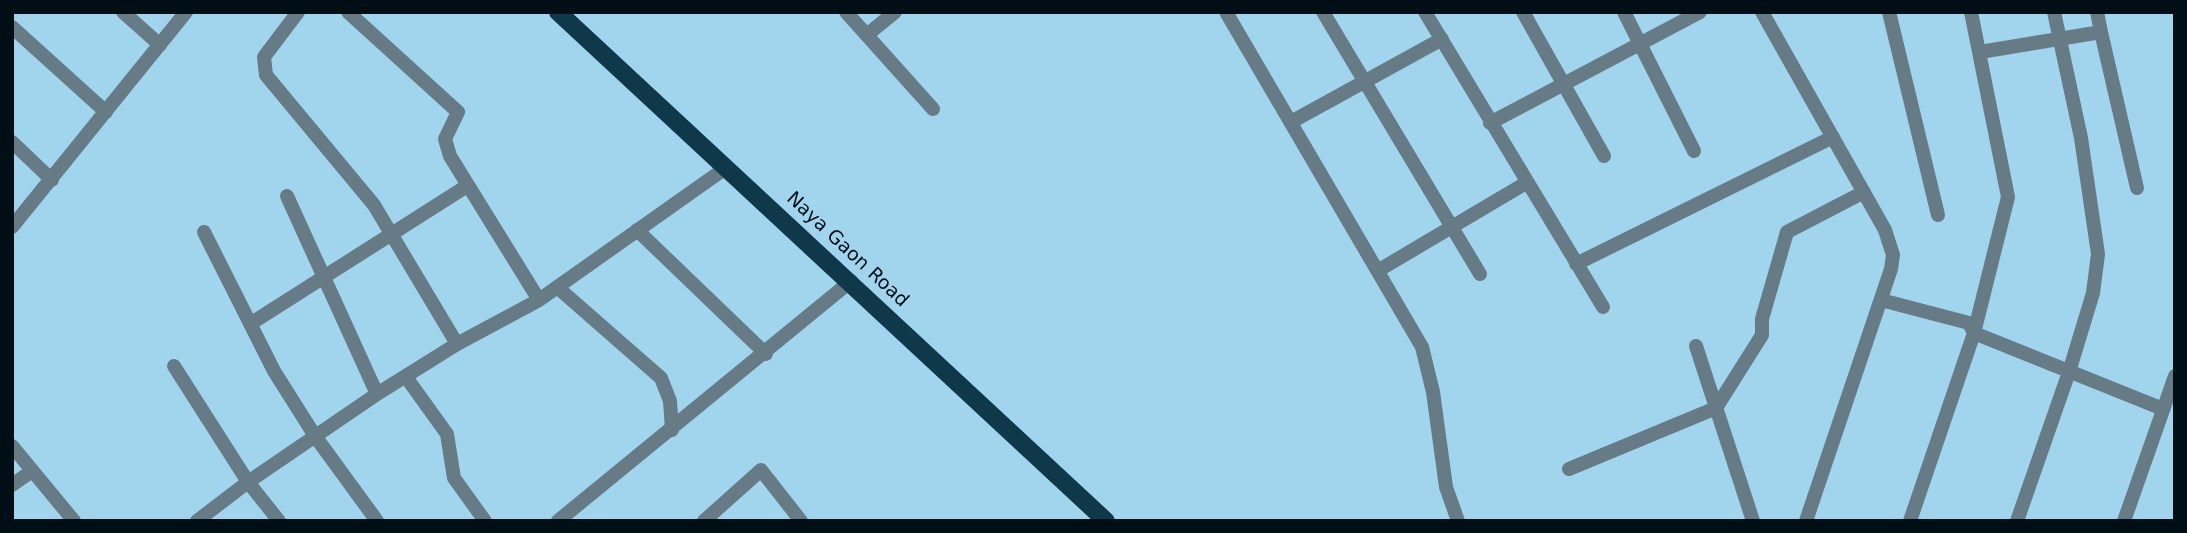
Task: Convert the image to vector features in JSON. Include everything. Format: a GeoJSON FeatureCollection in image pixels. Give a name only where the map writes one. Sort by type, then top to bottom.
{"type":"FeatureCollection","features":[{"type":"Feature","properties":{"kind":"main road","name":"Naya Gaon Road"},"geometry":{"type":"LineString","coordinates":[[558,12],[1106,521]]}},
{"type":"Feature","properties":{"kind":"street"},"geometry":{"type":"LineString","coordinates":[[123,12],[160,45]]}},
{"type":"Feature","properties":{"kind":"street"},"geometry":{"type":"LineString","coordinates":[[12,227],[186,12]]}},
{"type":"Feature","properties":{"kind":"street"},"geometry":{"type":"LineString","coordinates":[[298,12],[264,57],[266,75],[374,205],[457,344]]}},
{"type":"Feature","properties":{"kind":"street"},"geometry":{"type":"LineString","coordinates":[[348,12],[458,112],[445,139],[450,156],[539,300]]}},
{"type":"Feature","properties":{"kind":"street"},"geometry":{"type":"LineString","coordinates":[[846,12],[933,108]]}},
{"type":"Feature","properties":{"kind":"street"},"geometry":{"type":"LineString","coordinates":[[868,34],[895,12]]}},
{"type":"Feature","properties":{"kind":"street"},"geometry":{"type":"LineString","coordinates":[[1226,12],[1422,347],[1433,392],[1446,487],[1458,521]]}},
{"type":"Feature","properties":{"kind":"street"},"geometry":{"type":"LineString","coordinates":[[1323,12],[1480,274]]}},
{"type":"Feature","properties":{"kind":"street"},"geometry":{"type":"LineString","coordinates":[[1425,12],[1603,307]]}},
{"type":"Feature","properties":{"kind":"street"},"geometry":{"type":"LineString","coordinates":[[1523,12],[1562,86],[1604,156]]}},
{"type":"Feature","properties":{"kind":"street"},"geometry":{"type":"LineString","coordinates":[[1623,12],[1694,151]]}},
{"type":"Feature","properties":{"kind":"street"},"geometry":{"type":"LineString","coordinates":[[1490,123],[1700,12]]}},
{"type":"Feature","properties":{"kind":"street"},"geometry":{"type":"LineString","coordinates":[[1762,12],[1892,246],[1891,269],[1806,521]]}},
{"type":"Feature","properties":{"kind":"street"},"geometry":{"type":"LineString","coordinates":[[1889,12],[1938,215]]}},
{"type":"Feature","properties":{"kind":"street"},"geometry":{"type":"LineString","coordinates":[[1910,521],[1973,333],[2008,197],[1971,12]]}},
{"type":"Feature","properties":{"kind":"street"},"geometry":{"type":"LineString","coordinates":[[2017,521],[2069,372],[2092,293],[2098,254],[2081,138],[2053,12]]}},
{"type":"Feature","properties":{"kind":"street"},"geometry":{"type":"LineString","coordinates":[[2096,12],[2137,188]]}},
{"type":"Feature","properties":{"kind":"street"},"geometry":{"type":"LineString","coordinates":[[12,27],[106,112]]}},
{"type":"Feature","properties":{"kind":"street"},"geometry":{"type":"LineString","coordinates":[[1980,52],[2101,32]]}},
{"type":"Feature","properties":{"kind":"street"},"geometry":{"type":"LineString","coordinates":[[1291,122],[1442,39]]}},
{"type":"Feature","properties":{"kind":"street"},"geometry":{"type":"LineString","coordinates":[[1576,264],[1833,137]]}},
{"type":"Feature","properties":{"kind":"street"},"geometry":{"type":"LineString","coordinates":[[12,142],[52,180]]}},
{"type":"Feature","properties":{"kind":"street"},"geometry":{"type":"LineString","coordinates":[[197,521],[248,482],[377,394],[457,344],[539,300],[727,167]]}},
{"type":"Feature","properties":{"kind":"street"},"geometry":{"type":"LineString","coordinates":[[1379,270],[1526,183]]}},
{"type":"Feature","properties":{"kind":"street"},"geometry":{"type":"LineString","coordinates":[[250,324],[325,279],[467,186]]}},
{"type":"Feature","properties":{"kind":"street"},"geometry":{"type":"LineString","coordinates":[[1569,469],[1716,408],[1762,335],[1762,319],[1776,278],[1787,232],[1864,192]]}},
{"type":"Feature","properties":{"kind":"street"},"geometry":{"type":"LineString","coordinates":[[287,196],[377,394]]}},
{"type":"Feature","properties":{"kind":"street"},"geometry":{"type":"LineString","coordinates":[[637,229],[766,354]]}},
{"type":"Feature","properties":{"kind":"street"},"geometry":{"type":"LineString","coordinates":[[204,232],[274,371],[315,436],[377,521]]}},
{"type":"Feature","properties":{"kind":"street"},"geometry":{"type":"LineString","coordinates":[[558,521],[766,354],[850,281]]}},
{"type":"Feature","properties":{"kind":"street"},"geometry":{"type":"LineString","coordinates":[[557,287],[661,378],[670,401],[672,429]]}},
{"type":"Feature","properties":{"kind":"street"},"geometry":{"type":"LineString","coordinates":[[1881,300],[1969,324],[1973,333],[2069,372],[2168,401]]}},
{"type":"Feature","properties":{"kind":"street"},"geometry":{"type":"LineString","coordinates":[[1696,346],[1753,521]]}},
{"type":"Feature","properties":{"kind":"street"},"geometry":{"type":"LineString","coordinates":[[174,366],[248,482],[279,521]]}},
{"type":"Feature","properties":{"kind":"street"},"geometry":{"type":"LineString","coordinates":[[2124,521],[2175,376]]}},
{"type":"Feature","properties":{"kind":"street"},"geometry":{"type":"LineString","coordinates":[[406,377],[447,434],[454,478],[485,521]]}},
{"type":"Feature","properties":{"kind":"street"},"geometry":{"type":"LineString","coordinates":[[12,446],[74,521]]}},
{"type":"Feature","properties":{"kind":"street"},"geometry":{"type":"LineString","coordinates":[[704,521],[761,470],[801,521]]}},
{"type":"Feature","properties":{"kind":"street"},"geometry":{"type":"LineString","coordinates":[[12,485],[32,471]]}}]}
